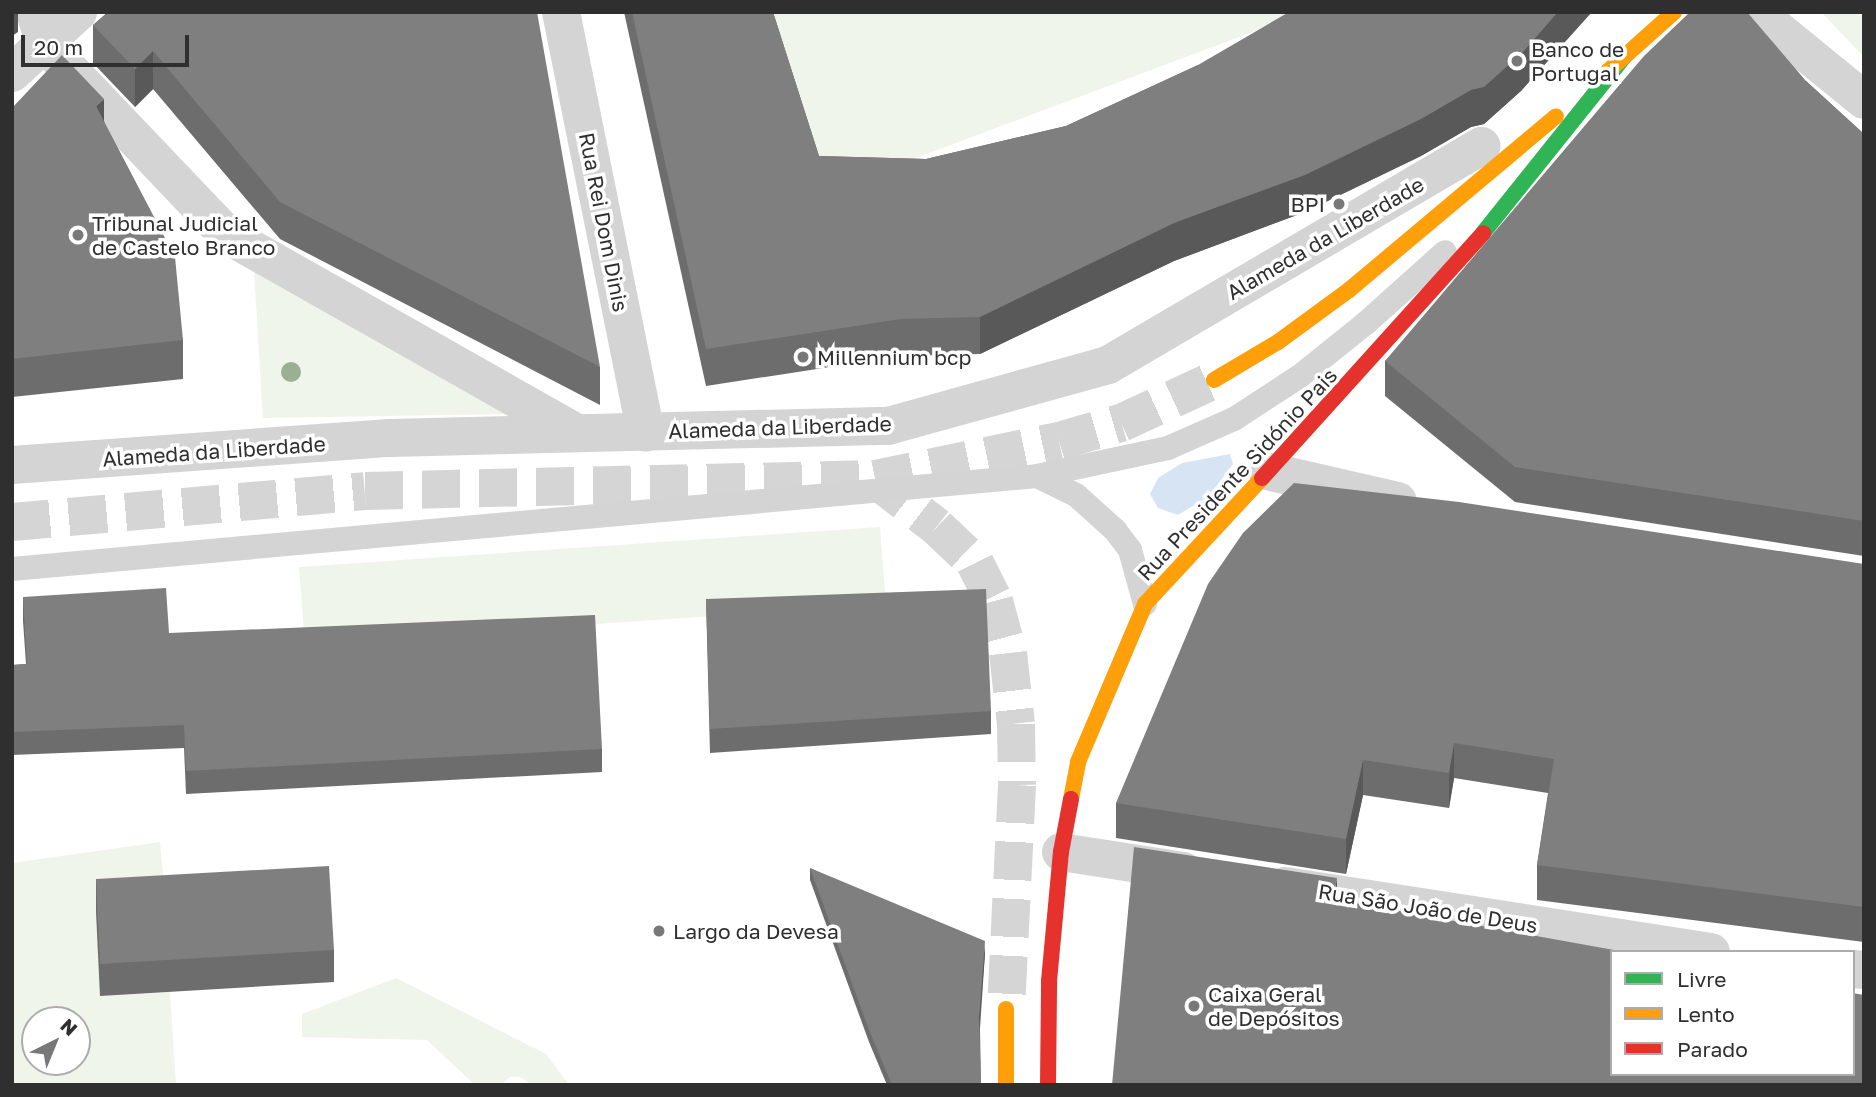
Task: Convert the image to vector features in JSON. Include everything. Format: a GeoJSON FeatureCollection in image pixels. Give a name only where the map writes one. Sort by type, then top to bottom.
{"type":"FeatureCollection","features":[{"type":"Feature","properties":{"kind":"main road"},"geometry":{"type":"LineString","coordinates":[[1214,380],[1278,342],[1349,290],[1536,134],[1674,12]]}},
{"type":"Feature","properties":{"kind":"main road","name":"Rua Presidente Sidónio Pais"},"geometry":{"type":"LineString","coordinates":[[1048,1085],[1049,981],[1061,852],[1077,762],[1145,604],[1364,368],[1496,218],[1625,56]]}},
{"type":"Feature","properties":{"kind":"main road"},"geometry":{"type":"LineString","coordinates":[[1006,1009],[1006,1085]]}},
{"type":"Feature","properties":{"kind":"street"},"geometry":{"type":"LineString","coordinates":[[12,73],[40,28],[78,12]]}},
{"type":"Feature","properties":{"kind":"street","name":"Rua Rei Dom Dinis"},"geometry":{"type":"LineString","coordinates":[[561,12],[646,432]]}},
{"type":"Feature","properties":{"kind":"street"},"geometry":{"type":"LineString","coordinates":[[1756,12],[1864,100]]}},
{"type":"Feature","properties":{"kind":"street"},"geometry":{"type":"LineString","coordinates":[[40,28],[228,235],[577,433]]}},
{"type":"Feature","properties":{"kind":"street","name":"Alameda da Liberdade"},"geometry":{"type":"LineString","coordinates":[[12,465],[390,438],[888,426],[1108,365],[1482,146]]}},
{"type":"Feature","properties":{"kind":"street"},"geometry":{"type":"LineString","coordinates":[[1267,471],[1435,509]]}},
{"type":"Feature","properties":{"kind":"street"},"geometry":{"type":"LineString","coordinates":[[1061,852],[1213,875]]}},
{"type":"Feature","properties":{"kind":"street","name":"Rua São João de Deus"},"geometry":{"type":"LineString","coordinates":[[1255,881],[1698,950]]}},
{"type":"Feature","properties":{"kind":"lane"},"geometry":{"type":"LineString","coordinates":[[12,569],[1037,476],[1168,448],[1234,419],[1300,376],[1366,323],[1462,236],[1496,199],[1536,134]]}},
{"type":"Feature","properties":{"kind":"lane"},"geometry":{"type":"LineString","coordinates":[[1037,476],[1076,495],[1115,530],[1130,550],[1145,604]]}},
{"type":"Feature","properties":{"kind":"shaded area"},"geometry":{"type":"Polygon","coordinates":[[[761,12],[1291,12],[1293,17],[819,194],[761,12]]]}},
{"type":"Feature","properties":{"kind":"shaded area"},"geometry":{"type":"Polygon","coordinates":[[[1821,12],[1864,12],[1864,57],[1821,12]]]}},
{"type":"Feature","properties":{"kind":"shaded area"},"geometry":{"type":"Polygon","coordinates":[[[254,271],[515,414],[263,418],[254,271]]]}},
{"type":"Feature","properties":{"kind":"shaded area"},"geometry":{"type":"Polygon","coordinates":[[[880,527],[886,604],[305,644],[299,567],[880,527]]]}},
{"type":"Feature","properties":{"kind":"shaded area"},"geometry":{"type":"Polygon","coordinates":[[[160,842],[166,908],[100,996],[170,992],[176,1085],[12,1085],[12,863],[160,842]]]}},
{"type":"Feature","properties":{"kind":"shaded area"},"geometry":{"type":"Polygon","coordinates":[[[396,978],[546,1054],[569,1085],[532,1085],[520,1077],[510,1077],[500,1085],[475,1085],[427,1040],[302,1037],[302,1014],[396,978]]]}},
{"type":"Feature","properties":{"kind":"water"},"geometry":{"type":"Polygon","coordinates":[[[1230,454],[1233,464],[1209,496],[1178,515],[1158,508],[1150,494],[1158,478],[1182,463],[1230,454]]]}},
{"type":"Feature","properties":{"kind":"building"},"geometry":{"type":"Polygon","coordinates":[[[108,12],[537,12],[600,367],[280,202],[153,51],[135,69],[93,25],[108,12]]]}},
{"type":"Feature","properties":{"kind":"building"},"geometry":{"type":"Polygon","coordinates":[[[632,12],[773,12],[819,156],[926,159],[1066,126],[1198,65],[1289,12],[1558,12],[1522,53],[1484,87],[1471,90],[1421,119],[1305,175],[1174,223],[980,317],[901,319],[706,349],[632,12]]]}},
{"type":"Feature","properties":{"kind":"building"},"geometry":{"type":"Polygon","coordinates":[[[1690,12],[1747,12],[1806,81],[1864,134],[1864,521],[1515,467],[1385,361],[1644,56],[1690,12]]]}},
{"type":"Feature","properties":{"kind":"building","name":"Tribunal Judicial de Castelo Branco"},"geometry":{"type":"Polygon","coordinates":[[[62,55],[104,99],[96,106],[175,257],[183,340],[12,359],[12,108],[62,55]]]}},
{"type":"Feature","properties":{"kind":"building"},"geometry":{"type":"Polygon","coordinates":[[[1294,483],[1459,502],[1864,564],[1864,907],[1537,865],[1554,759],[1454,743],[1449,773],[1363,760],[1346,839],[1116,803],[1208,584],[1243,533],[1294,483]]]}},
{"type":"Feature","properties":{"kind":"building"},"geometry":{"type":"Polygon","coordinates":[[[166,588],[169,633],[595,615],[602,749],[186,771],[184,725],[12,732],[12,665],[27,664],[23,597],[166,588]]]}},
{"type":"Feature","properties":{"kind":"building"},"geometry":{"type":"Polygon","coordinates":[[[986,589],[991,711],[710,729],[706,599],[986,589]]]}},
{"type":"Feature","properties":{"kind":"building"},"geometry":{"type":"Polygon","coordinates":[[[1134,847],[1337,878],[1333,899],[1614,950],[1610,950],[1610,1076],[1855,1076],[1855,993],[1864,995],[1864,1085],[1112,1085],[1134,847]]]}},
{"type":"Feature","properties":{"kind":"building"},"geometry":{"type":"Polygon","coordinates":[[[329,866],[334,950],[100,964],[96,879],[329,866]]]}},
{"type":"Feature","properties":{"kind":"building"},"geometry":{"type":"Polygon","coordinates":[[[810,868],[985,941],[979,1019],[981,1085],[892,1085],[810,868]]]}},
{"type":"Feature","properties":{"kind":"tunnel"},"geometry":{"type":"LineString","coordinates":[[12,522],[365,491],[875,479],[1059,441],[1121,423],[1214,380]]}},
{"type":"Feature","properties":{"kind":"tunnel"},"geometry":{"type":"LineString","coordinates":[[875,479],[937,527],[975,563],[994,601],[1008,653],[1016,724],[1017,785],[1006,1009]]}},
{"type":"Feature","properties":{"kind":"traffic: fast"},"geometry":{"type":"LineString","coordinates":[[1483,233],[1625,56]]}},
{"type":"Feature","properties":{"kind":"traffic: slow"},"geometry":{"type":"LineString","coordinates":[[1607,72],[1674,12]]}},
{"type":"Feature","properties":{"kind":"traffic: slow"},"geometry":{"type":"LineString","coordinates":[[1214,380],[1278,342],[1349,290],[1556,116]]}},
{"type":"Feature","properties":{"kind":"traffic: slow"},"geometry":{"type":"LineString","coordinates":[[1071,799],[1078,762],[1145,604],[1262,478]]}},
{"type":"Feature","properties":{"kind":"traffic: slow"},"geometry":{"type":"LineString","coordinates":[[1006,1009],[1006,1085]]}},
{"type":"Feature","properties":{"kind":"traffic: jam"},"geometry":{"type":"LineString","coordinates":[[1262,478],[1483,233]]}},
{"type":"Feature","properties":{"kind":"traffic: jam"},"geometry":{"type":"LineString","coordinates":[[1048,1085],[1049,981],[1061,852],[1071,799]]}},
{"type":"Feature","properties":{"kind":"place","name":"Banco de Portugal"},"geometry":{"type":"Point","coordinates":[1517,61]}},
{"type":"Feature","properties":{"kind":"place","name":"BPI"},"geometry":{"type":"Point","coordinates":[1339,204]}},
{"type":"Feature","properties":{"kind":"place","name":"Tribunal Judicial de Castelo Branco"},"geometry":{"type":"Point","coordinates":[78,235]}},
{"type":"Feature","properties":{"kind":"place","name":"Millennium bcp"},"geometry":{"type":"Point","coordinates":[803,357]}},
{"type":"Feature","properties":{"kind":"place","name":"Largo da Devesa"},"geometry":{"type":"Point","coordinates":[659,931]}},
{"type":"Feature","properties":{"kind":"place","name":"Caixa Geral de Depósitos"},"geometry":{"type":"Point","coordinates":[1194,1006]}}]}
